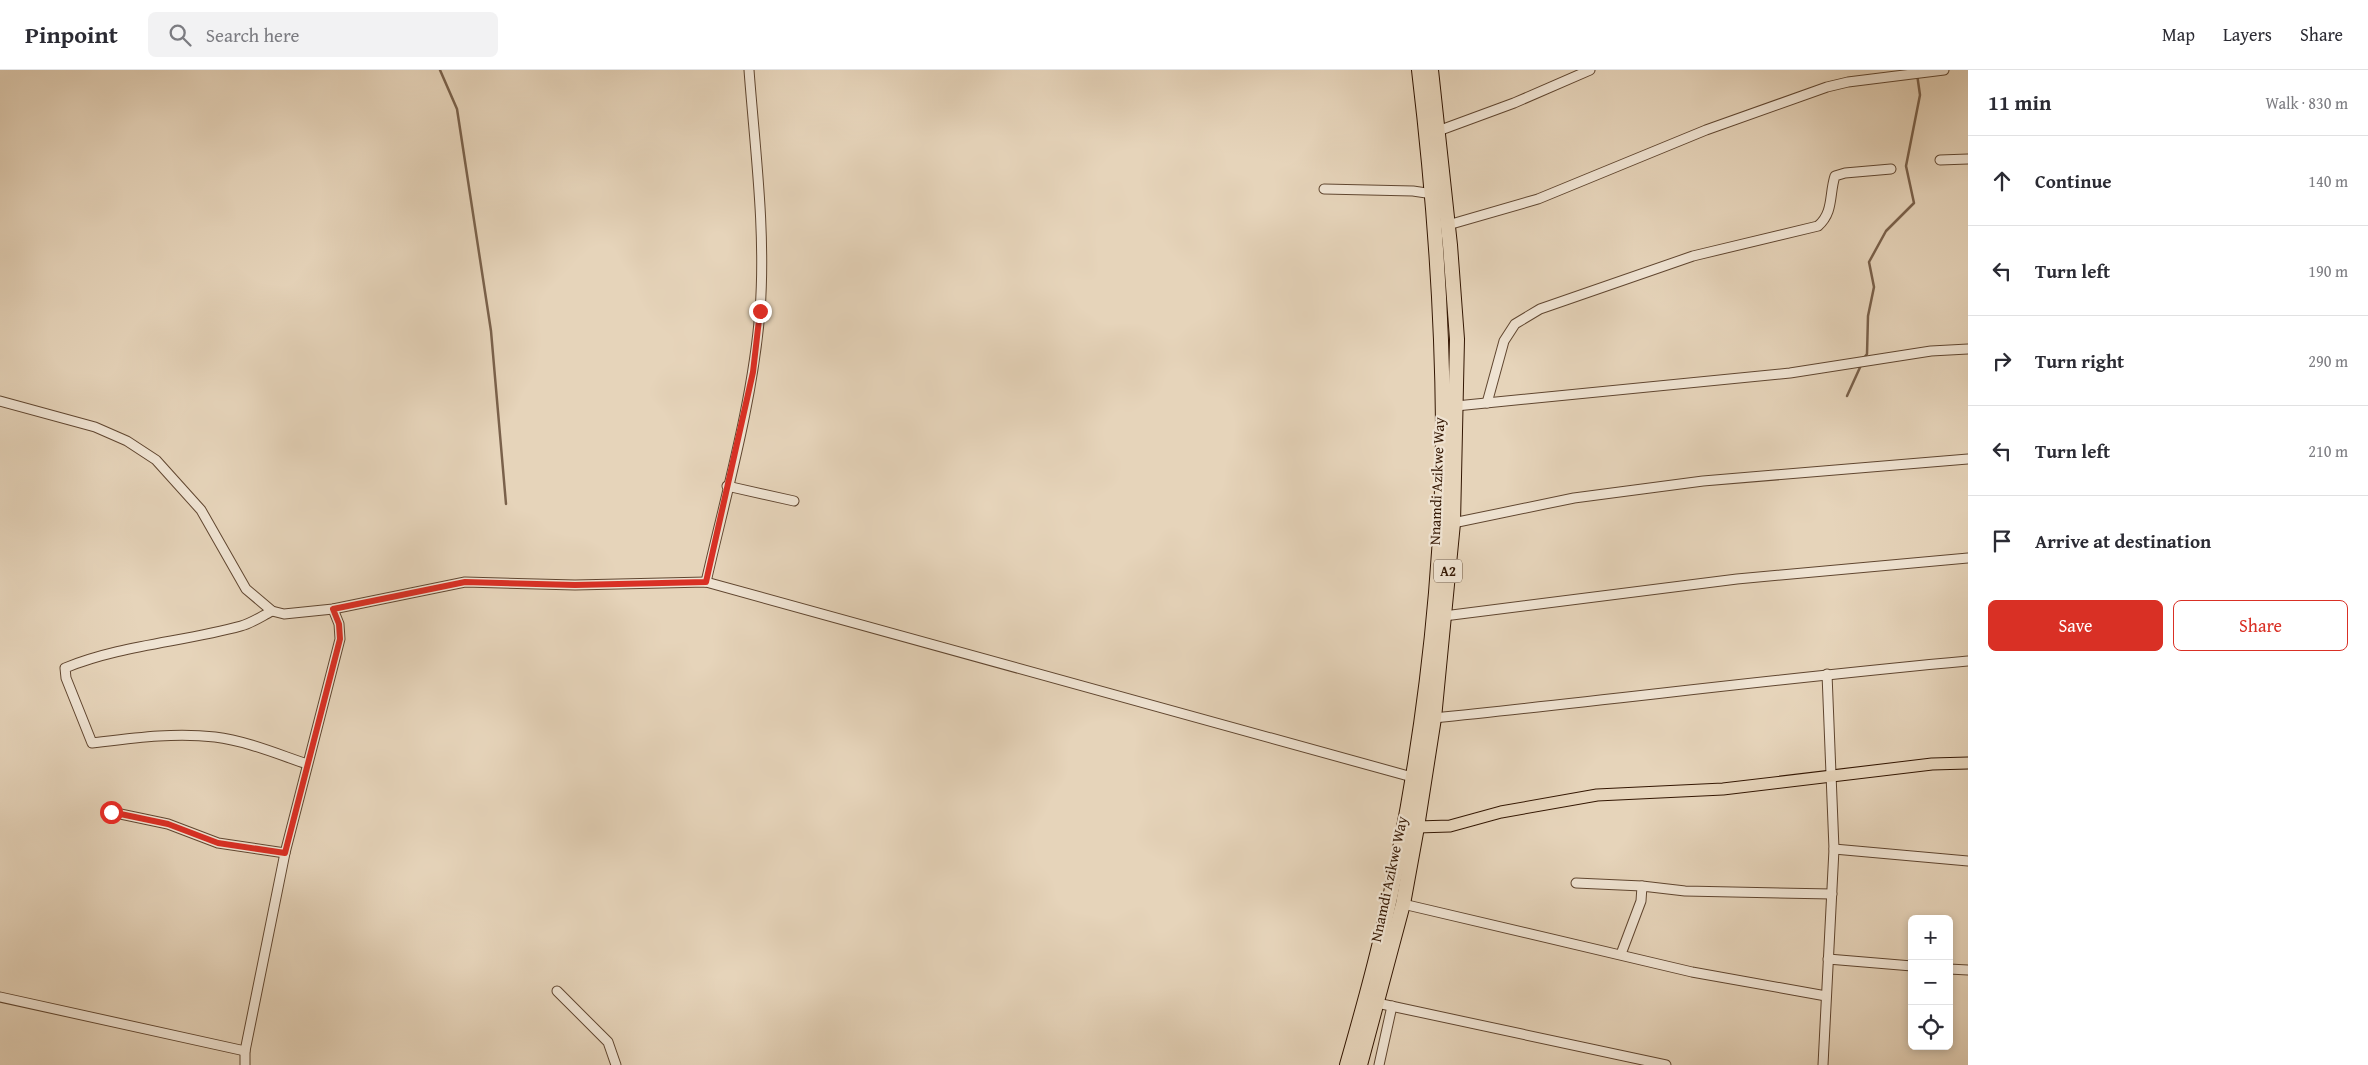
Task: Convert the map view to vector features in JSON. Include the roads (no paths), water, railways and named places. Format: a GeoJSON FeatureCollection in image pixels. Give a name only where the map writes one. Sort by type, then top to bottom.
{"type":"FeatureCollection","features":[{"type":"Feature","properties":{"kind":"highway","name":"Nnamdi Azikwe Way"},"geometry":{"type":"LineString","coordinates":[[1347,1065],[1381,940],[1400,849],[1425,688],[1440,513],[1443,424],[1441,349],[1432,194],[1419,70]]}},
{"type":"Feature","properties":{"kind":"highway","name":"Nnamdi Azikwe Way"},"geometry":{"type":"LineString","coordinates":[[1360,1065],[1403,904],[1417,827],[1434,718],[1453,523],[1457,338],[1448,225],[1431,70]]}},
{"type":"Feature","properties":{"kind":"main road"},"geometry":{"type":"LineString","coordinates":[[1417,827],[1450,826],[1501,812],[1597,795],[1723,788],[1932,764],[1968,763]]}},
{"type":"Feature","properties":{"kind":"street"},"geometry":{"type":"LineString","coordinates":[[706,582],[753,372],[760,311],[762,231],[749,70]]}},
{"type":"Feature","properties":{"kind":"street"},"geometry":{"type":"LineString","coordinates":[[1438,131],[1514,103],[1590,70]]}},
{"type":"Feature","properties":{"kind":"street"},"geometry":{"type":"LineString","coordinates":[[1448,225],[1538,199],[1706,130],[1827,87],[1848,82],[1944,70]]}},
{"type":"Feature","properties":{"kind":"street"},"geometry":{"type":"LineString","coordinates":[[1940,160],[1968,159]]}},
{"type":"Feature","properties":{"kind":"street"},"geometry":{"type":"LineString","coordinates":[[1487,403],[1504,341],[1515,324],[1540,309],[1694,256],[1818,226],[1826,219],[1830,211],[1836,176],[1845,173],[1891,170]]}},
{"type":"Feature","properties":{"kind":"street"},"geometry":{"type":"LineString","coordinates":[[1324,189],[1413,191],[1432,194]]}},
{"type":"Feature","properties":{"kind":"street"},"geometry":{"type":"LineString","coordinates":[[1456,406],[1790,373],[1931,351],[1968,349]]}},
{"type":"Feature","properties":{"kind":"street"},"geometry":{"type":"LineString","coordinates":[[0,401],[95,427],[127,441],[156,460],[201,510],[246,588],[272,611],[284,614],[333,609],[465,582],[575,585],[706,582],[1412,777]]}},
{"type":"Feature","properties":{"kind":"street"},"geometry":{"type":"LineString","coordinates":[[1453,523],[1574,498],[1703,481],[1968,459]]}},
{"type":"Feature","properties":{"kind":"street"},"geometry":{"type":"LineString","coordinates":[[727,486],[794,501]]}},
{"type":"Feature","properties":{"kind":"street"},"geometry":{"type":"LineString","coordinates":[[1444,616],[1737,579],[1968,558]]}},
{"type":"Feature","properties":{"kind":"street"},"geometry":{"type":"LineString","coordinates":[[245,1065],[245,1051],[285,853],[321,720],[340,639],[339,624],[333,609]]}},
{"type":"Feature","properties":{"kind":"street"},"geometry":{"type":"LineString","coordinates":[[272,611],[243,626],[116,652],[73,664],[65,668],[66,678],[92,743],[172,735],[216,737],[256,746],[308,764]]}},
{"type":"Feature","properties":{"kind":"street"},"geometry":{"type":"LineString","coordinates":[[1434,718],[1620,699],[1827,674],[1968,661]]}},
{"type":"Feature","properties":{"kind":"street"},"geometry":{"type":"LineString","coordinates":[[1823,1065],[1834,849],[1827,674]]}},
{"type":"Feature","properties":{"kind":"street"},"geometry":{"type":"LineString","coordinates":[[111,812],[168,824],[218,843],[285,853]]}},
{"type":"Feature","properties":{"kind":"street"},"geometry":{"type":"LineString","coordinates":[[1834,849],[1968,862]]}},
{"type":"Feature","properties":{"kind":"street"},"geometry":{"type":"LineString","coordinates":[[1576,883],[1642,886],[1685,891],[1832,894]]}},
{"type":"Feature","properties":{"kind":"street"},"geometry":{"type":"LineString","coordinates":[[1621,954],[1641,901],[1642,886]]}},
{"type":"Feature","properties":{"kind":"street"},"geometry":{"type":"LineString","coordinates":[[1403,904],[1692,972],[1826,996]]}},
{"type":"Feature","properties":{"kind":"street"},"geometry":{"type":"LineString","coordinates":[[1828,959],[1908,966]]}},
{"type":"Feature","properties":{"kind":"street"},"geometry":{"type":"LineString","coordinates":[[1953,969],[1968,970]]}},
{"type":"Feature","properties":{"kind":"street"},"geometry":{"type":"LineString","coordinates":[[557,991],[608,1042],[613,1050],[616,1065]]}},
{"type":"Feature","properties":{"kind":"street"},"geometry":{"type":"LineString","coordinates":[[0,997],[245,1051]]}},
{"type":"Feature","properties":{"kind":"street"},"geometry":{"type":"LineString","coordinates":[[1377,1003],[1666,1065]]}},
{"type":"Feature","properties":{"kind":"street"},"geometry":{"type":"LineString","coordinates":[[1379,1065],[1392,1006]]}},
{"type":"Feature","properties":{"kind":"waterway"},"geometry":{"type":"LineString","coordinates":[[440,70],[457,109],[491,331],[506,504]]}},
{"type":"Feature","properties":{"kind":"waterway"},"geometry":{"type":"LineString","coordinates":[[1864,358],[1867,354],[1868,316],[1874,287],[1869,262],[1886,231],[1914,203],[1906,166],[1920,95],[1917,74]]}},
{"type":"Feature","properties":{"kind":"waterway"},"geometry":{"type":"LineString","coordinates":[[1847,396],[1862,363]]}}]}
